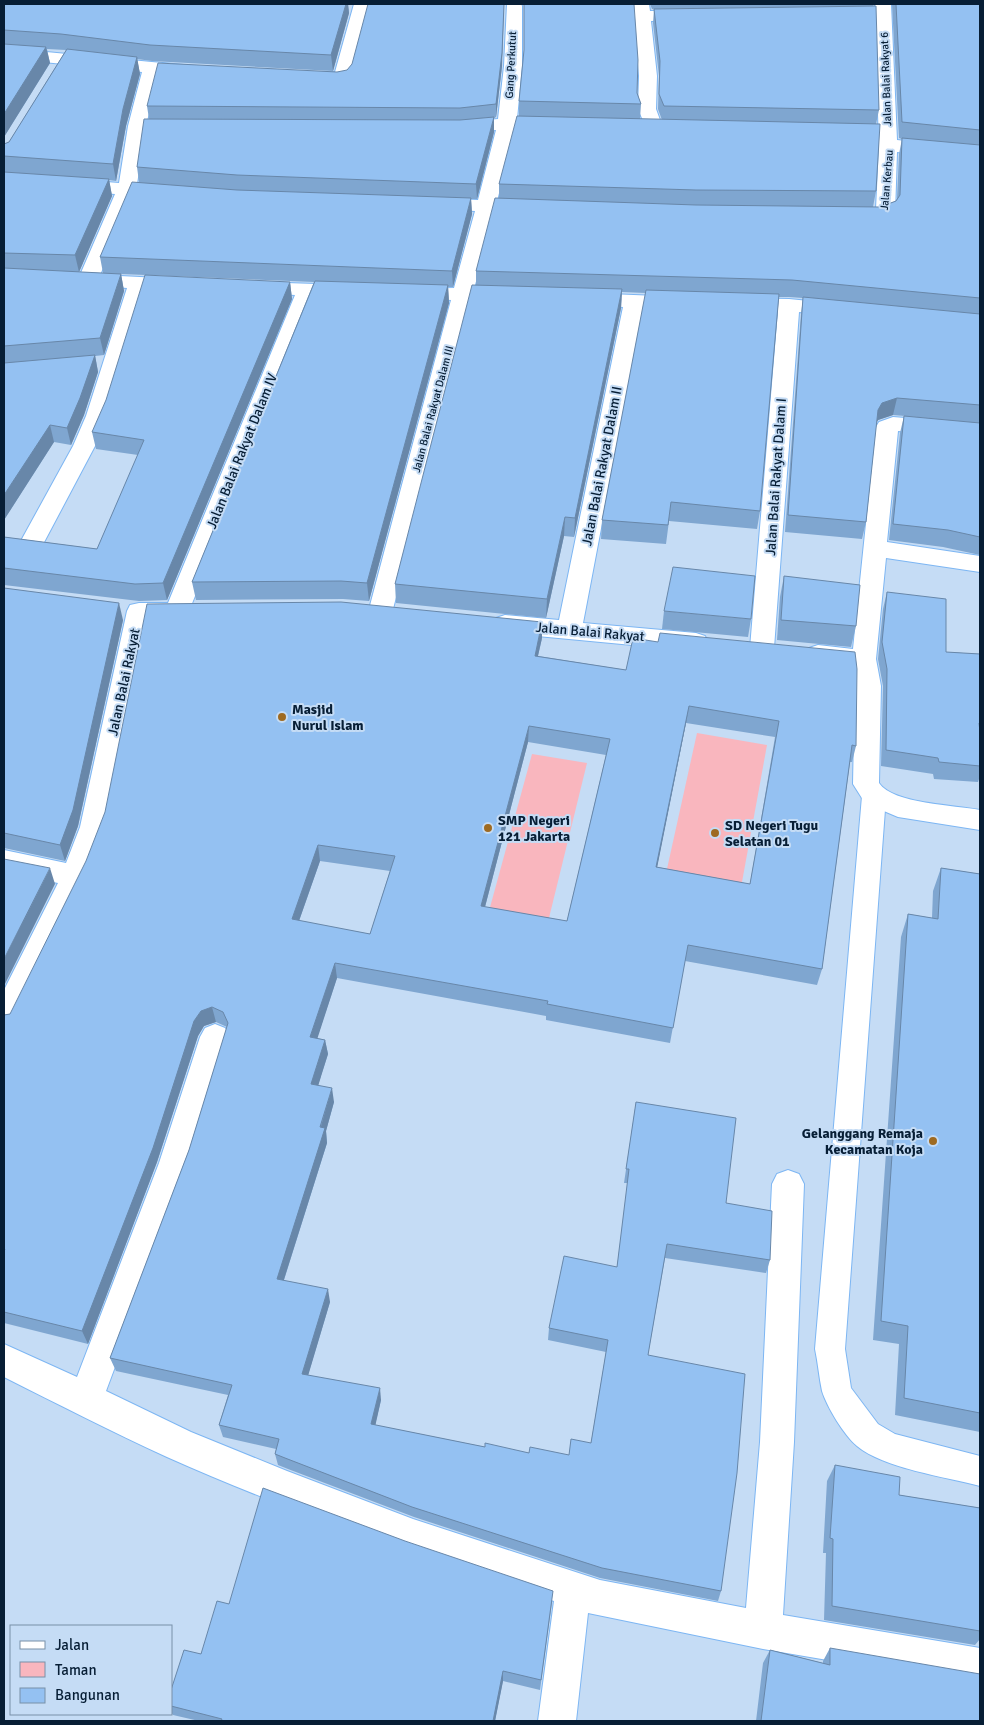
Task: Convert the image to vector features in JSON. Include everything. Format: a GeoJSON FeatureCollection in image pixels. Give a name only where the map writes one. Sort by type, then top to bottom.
{"type":"FeatureCollection","features":[{"type":"Feature","properties":{"kind":"street"},"geometry":{"type":"LineString","coordinates":[[299,76],[342,77],[361,6]]}},
{"type":"Feature","properties":{"kind":"street"},"geometry":{"type":"LineString","coordinates":[[494,6],[532,6]]}},
{"type":"Feature","properties":{"kind":"street","name":"Gang Perkutut"},"geometry":{"type":"LineString","coordinates":[[486,206],[507,124],[512,66],[514,6]]}},
{"type":"Feature","properties":{"kind":"street"},"geometry":{"type":"LineString","coordinates":[[826,14],[883,9]]}},
{"type":"Feature","properties":{"kind":"street","name":"Jalan Balai Rakyat 6"},"geometry":{"type":"LineString","coordinates":[[883,9],[888,139]]}},
{"type":"Feature","properties":{"kind":"street"},"geometry":{"type":"LineString","coordinates":[[654,128],[647,109],[649,86],[642,10],[710,15]]}},
{"type":"Feature","properties":{"kind":"street"},"geometry":{"type":"LineString","coordinates":[[4,53],[64,57],[152,68],[211,72]]}},
{"type":"Feature","properties":{"kind":"street"},"geometry":{"type":"LineString","coordinates":[[54,73],[64,57]]}},
{"type":"Feature","properties":{"kind":"street"},"geometry":{"type":"LineString","coordinates":[[152,68],[137,126],[127,189],[78,280],[198,286]]}},
{"type":"Feature","properties":{"kind":"street"},"geometry":{"type":"LineString","coordinates":[[440,128],[507,124],[566,126]]}},
{"type":"Feature","properties":{"kind":"street"},"geometry":{"type":"LineString","coordinates":[[137,126],[194,127]]}},
{"type":"Feature","properties":{"kind":"street"},"geometry":{"type":"LineString","coordinates":[[634,128],[673,129]]}},
{"type":"Feature","properties":{"kind":"street"},"geometry":{"type":"LineString","coordinates":[[868,132],[888,139]]}},
{"type":"Feature","properties":{"kind":"street","name":"Jalan Kerbau"},"geometry":{"type":"LineString","coordinates":[[839,215],[883,215],[885,212],[888,139],[980,155]]}},
{"type":"Feature","properties":{"kind":"street"},"geometry":{"type":"LineString","coordinates":[[4,180],[183,193]]}},
{"type":"Feature","properties":{"kind":"street"},"geometry":{"type":"LineString","coordinates":[[417,204],[545,208]]}},
{"type":"Feature","properties":{"kind":"street","name":"Jalan Balai Rakyat Dalam III"},"geometry":{"type":"LineString","coordinates":[[353,610],[390,614],[486,206]]}},
{"type":"Feature","properties":{"kind":"street"},"geometry":{"type":"LineString","coordinates":[[29,548],[84,446],[97,416],[104,363],[139,283]]}},
{"type":"Feature","properties":{"kind":"street"},"geometry":{"type":"LineString","coordinates":[[238,288],[366,292]]}},
{"type":"Feature","properties":{"kind":"street","name":"Jalan Balai Rakyat Dalam IV"},"geometry":{"type":"LineString","coordinates":[[177,611],[307,290]]}},
{"type":"Feature","properties":{"kind":"street"},"geometry":{"type":"LineString","coordinates":[[395,292],[530,297]]}},
{"type":"Feature","properties":{"kind":"street"},"geometry":{"type":"LineString","coordinates":[[568,298],[634,302],[789,305],[856,312]]}},
{"type":"Feature","properties":{"kind":"street","name":"Jalan Balai Rakyat Dalam II"},"geometry":{"type":"LineString","coordinates":[[570,630],[634,302]]}},
{"type":"Feature","properties":{"kind":"street","name":"Jalan Balai Rakyat Dalam I"},"geometry":{"type":"LineString","coordinates":[[743,646],[789,305]]}},
{"type":"Feature","properties":{"kind":"street"},"geometry":{"type":"LineString","coordinates":[[980,431],[893,424],[888,426],[864,659],[868,686],[866,784],[874,796],[898,807],[980,820]]}},
{"type":"Feature","properties":{"kind":"street"},"geometry":{"type":"LineString","coordinates":[[875,548],[980,564]]}},
{"type":"Feature","properties":{"kind":"street","name":"Jalan Balai Rakyat"},"geometry":{"type":"LineString","coordinates":[[4,1019],[75,876],[94,827],[129,610],[207,611]]}},
{"type":"Feature","properties":{"kind":"street","name":"Jalan Balai Rakyat"},"geometry":{"type":"LineString","coordinates":[[480,622],[864,659]]}},
{"type":"Feature","properties":{"kind":"street"},"geometry":{"type":"LineString","coordinates":[[4,861],[75,876]]}},
{"type":"Feature","properties":{"kind":"street"},"geometry":{"type":"LineString","coordinates":[[86,1398],[175,1163],[215,1037]]}},
{"type":"Feature","properties":{"kind":"street"},"geometry":{"type":"LineString","coordinates":[[763,1630],[777,1442],[788,1184]]}},
{"type":"Feature","properties":{"kind":"street"},"geometry":{"type":"LineString","coordinates":[[4,1360],[179,1444],[287,1488],[413,1537],[574,1590],[600,1598],[763,1630],[980,1666]]}},
{"type":"Feature","properties":{"kind":"street"},"geometry":{"type":"LineString","coordinates":[[557,1721],[568,1622],[574,1590]]}},
{"type":"Feature","properties":{"kind":"lane"},"geometry":{"type":"LineString","coordinates":[[874,796],[830,1349],[837,1391],[846,1408],[866,1435],[890,1448],[980,1471]]}},
{"type":"Feature","properties":{"kind":"green space"},"geometry":{"type":"Polygon","coordinates":[[[697,733],[767,745],[740,893],[665,878],[697,733]]]}},
{"type":"Feature","properties":{"kind":"green space"},"geometry":{"type":"Polygon","coordinates":[[[532,754],[587,763],[548,922],[489,911],[532,754]]]}},
{"type":"Feature","properties":{"kind":"building"},"geometry":{"type":"Polygon","coordinates":[[[4,4],[346,4],[331,55],[150,45],[61,34],[4,30],[4,4]]]}},
{"type":"Feature","properties":{"kind":"building"},"geometry":{"type":"Polygon","coordinates":[[[368,4],[504,4],[502,53],[496,104],[460,108],[147,106],[158,63],[337,72],[347,70],[352,64],[368,4]]]}},
{"type":"Feature","properties":{"kind":"building"},"geometry":{"type":"Polygon","coordinates":[[[524,4],[634,4],[638,60],[637,93],[641,104],[519,101],[524,50],[524,4]]]}},
{"type":"Feature","properties":{"kind":"building"},"geometry":{"type":"Polygon","coordinates":[[[896,4],[980,4],[980,130],[902,122],[896,4]]]}},
{"type":"Feature","properties":{"kind":"building"},"geometry":{"type":"Polygon","coordinates":[[[876,6],[879,110],[664,106],[659,94],[660,61],[654,9],[876,6]]]}},
{"type":"Feature","properties":{"kind":"building"},"geometry":{"type":"Polygon","coordinates":[[[4,44],[46,47],[4,114],[4,44]]]}},
{"type":"Feature","properties":{"kind":"building"},"geometry":{"type":"Polygon","coordinates":[[[67,49],[137,57],[123,109],[113,164],[4,156],[4,144],[9,142],[67,49]]]}},
{"type":"Feature","properties":{"kind":"building"},"geometry":{"type":"Polygon","coordinates":[[[517,116],[880,124],[876,191],[696,190],[499,184],[517,116]]]}},
{"type":"Feature","properties":{"kind":"building"},"geometry":{"type":"Polygon","coordinates":[[[494,117],[476,184],[237,175],[137,167],[144,119],[460,120],[494,117]]]}},
{"type":"Feature","properties":{"kind":"building"},"geometry":{"type":"Polygon","coordinates":[[[902,138],[980,145],[980,298],[792,280],[476,271],[495,198],[696,205],[880,207],[896,201],[900,195],[902,138]]]}},
{"type":"Feature","properties":{"kind":"building"},"geometry":{"type":"Polygon","coordinates":[[[4,172],[109,179],[75,255],[4,253],[4,172]]]}},
{"type":"Feature","properties":{"kind":"building"},"geometry":{"type":"Polygon","coordinates":[[[132,182],[237,190],[471,198],[452,271],[100,257],[132,182]]]}},
{"type":"Feature","properties":{"kind":"building"},"geometry":{"type":"Polygon","coordinates":[[[4,268],[121,274],[100,338],[4,346],[4,268]]]}},
{"type":"Feature","properties":{"kind":"building"},"geometry":{"type":"Polygon","coordinates":[[[145,275],[290,282],[163,583],[135,584],[4,568],[4,537],[97,549],[144,440],[92,432],[106,400],[145,275]]]}},
{"type":"Feature","properties":{"kind":"building"},"geometry":{"type":"Polygon","coordinates":[[[315,281],[448,285],[367,583],[341,581],[192,582],[315,281]]]}},
{"type":"Feature","properties":{"kind":"building"},"geometry":{"type":"Polygon","coordinates":[[[472,285],[622,289],[575,518],[565,517],[547,599],[395,584],[472,285]]]}},
{"type":"Feature","properties":{"kind":"building"},"geometry":{"type":"Polygon","coordinates":[[[646,290],[779,294],[760,511],[671,502],[668,525],[602,520],[646,290]]]}},
{"type":"Feature","properties":{"kind":"building"},"geometry":{"type":"Polygon","coordinates":[[[803,297],[980,314],[980,405],[897,398],[882,403],[878,410],[866,522],[788,515],[803,297]]]}},
{"type":"Feature","properties":{"kind":"building"},"geometry":{"type":"Polygon","coordinates":[[[95,355],[67,428],[50,425],[4,495],[4,363],[95,355]]]}},
{"type":"Feature","properties":{"kind":"building"},"geometry":{"type":"Polygon","coordinates":[[[904,416],[980,423],[980,537],[948,530],[893,524],[904,416]]]}},
{"type":"Feature","properties":{"kind":"building"},"geometry":{"type":"Polygon","coordinates":[[[673,567],[755,576],[751,619],[664,611],[673,567]]]}},
{"type":"Feature","properties":{"kind":"building"},"geometry":{"type":"Polygon","coordinates":[[[784,576],[860,585],[856,626],[781,620],[784,576]]]}},
{"type":"Feature","properties":{"kind":"building"},"geometry":{"type":"Polygon","coordinates":[[[4,588],[119,603],[73,810],[60,845],[4,833],[4,588]]]}},
{"type":"Feature","properties":{"kind":"building"},"geometry":{"type":"Polygon","coordinates":[[[887,592],[946,599],[946,652],[980,654],[980,766],[939,762],[938,758],[886,750],[887,669],[882,642],[887,592]]]}},
{"type":"Feature","properties":{"kind":"building"},"geometry":{"type":"Polygon","coordinates":[[[341,602],[542,622],[535,656],[626,670],[633,638],[658,642],[660,633],[855,652],[857,669],[856,746],[852,745],[822,969],[688,945],[673,1028],[547,1004],[548,1001],[335,963],[310,1037],[325,1040],[311,1084],[332,1088],[320,1127],[325,1128],[277,1279],[328,1289],[302,1374],[380,1388],[371,1424],[485,1447],[485,1443],[529,1453],[530,1447],[569,1455],[571,1439],[591,1443],[608,1340],[549,1328],[564,1256],[617,1267],[629,1169],[626,1169],[636,1102],[736,1118],[726,1203],[772,1211],[770,1260],[667,1244],[648,1355],[745,1374],[737,1473],[721,1591],[602,1568],[412,1507],[275,1454],[279,1439],[219,1425],[232,1385],[110,1358],[189,1150],[228,1023],[223,1012],[212,1007],[201,1011],[194,1021],[153,1148],[82,1331],[4,1312],[4,1015],[10,1014],[86,861],[105,812],[147,604],[341,602]],[[689,706],[656,867],[750,884],[779,721],[689,706]],[[529,726],[481,906],[567,921],[610,739],[529,726]],[[318,845],[292,919],[370,934],[395,856],[318,845]]]}},
{"type":"Feature","properties":{"kind":"building"},"geometry":{"type":"Polygon","coordinates":[[[4,859],[50,868],[4,959],[4,859]]]}},
{"type":"Feature","properties":{"kind":"building","name":"Gelanggang Remaja Kecamatan Koja"},"geometry":{"type":"Polygon","coordinates":[[[941,868],[980,874],[980,1413],[904,1398],[908,1326],[881,1321],[908,914],[938,919],[941,868]]]}},
{"type":"Feature","properties":{"kind":"building"},"geometry":{"type":"Polygon","coordinates":[[[835,1465],[900,1477],[899,1495],[980,1508],[980,1631],[832,1606],[833,1539],[830,1538],[835,1465]]]}},
{"type":"Feature","properties":{"kind":"building"},"geometry":{"type":"Polygon","coordinates":[[[263,1488],[405,1541],[553,1591],[541,1680],[503,1671],[493,1721],[221,1721],[222,1719],[172,1706],[172,1687],[184,1650],[201,1654],[217,1601],[229,1604],[263,1488]]]}},
{"type":"Feature","properties":{"kind":"building"},"geometry":{"type":"Polygon","coordinates":[[[830,1648],[980,1674],[980,1721],[761,1721],[770,1650],[830,1665],[830,1648]]]}},
{"type":"Feature","properties":{"kind":"place","name":"Masjid Nurul Islam"},"geometry":{"type":"Point","coordinates":[282,717]}},
{"type":"Feature","properties":{"kind":"place","name":"SMP Negeri 121 Jakarta"},"geometry":{"type":"Point","coordinates":[488,828]}},
{"type":"Feature","properties":{"kind":"place","name":"SD Negeri Tugu Selatan 01"},"geometry":{"type":"Point","coordinates":[715,833]}},
{"type":"Feature","properties":{"kind":"place","name":"Gelanggang Remaja Kecamatan Koja"},"geometry":{"type":"Point","coordinates":[933,1141]}}]}
